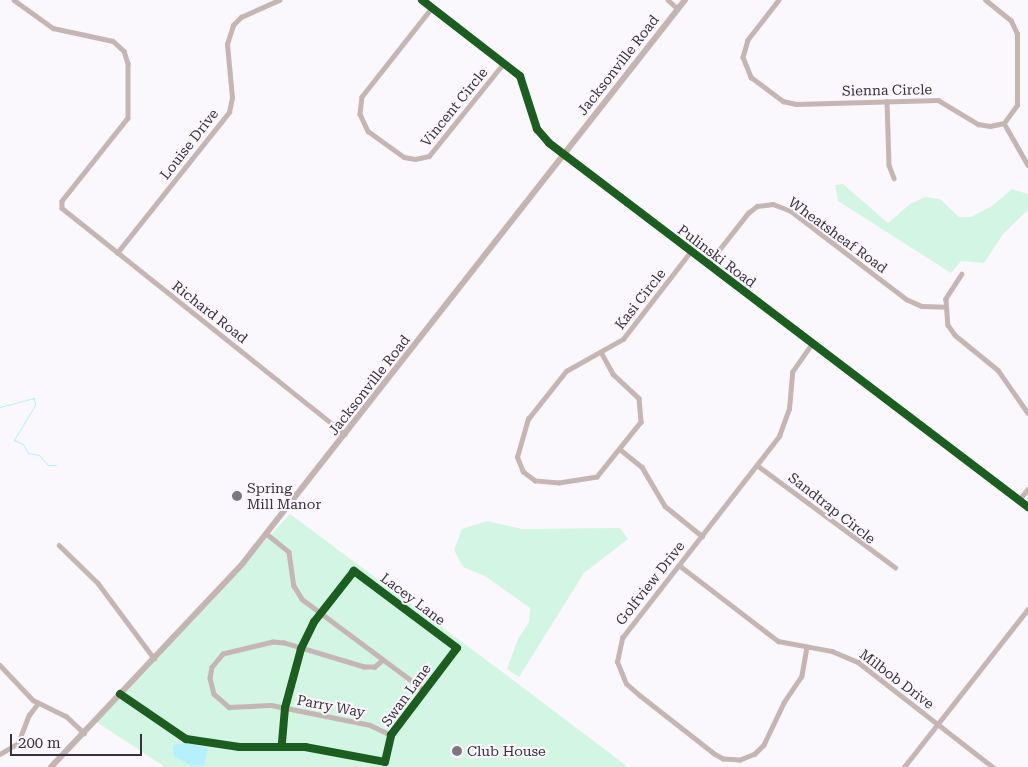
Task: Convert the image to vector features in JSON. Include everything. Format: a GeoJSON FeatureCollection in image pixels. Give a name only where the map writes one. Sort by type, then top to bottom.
{"type":"FeatureCollection","features":[{"type":"Feature","properties":{"kind":"main road","name":"Jacksonville Road"},"geometry":{"type":"LineString","coordinates":[[52,767],[267,534],[685,0]]}},
{"type":"Feature","properties":{"kind":"street","name":"Richard Road"},"geometry":{"type":"LineString","coordinates":[[14,0],[53,28],[113,41],[124,51],[128,63],[128,118],[62,201],[62,208],[345,434]]}},
{"type":"Feature","properties":{"kind":"street","name":"Louise Drive"},"geometry":{"type":"LineString","coordinates":[[117,253],[229,112],[232,98],[227,44],[233,25],[244,16],[279,0]]}},
{"type":"Feature","properties":{"kind":"street","name":"Pulinski Road"},"geometry":{"type":"LineString","coordinates":[[422,0],[523,82],[540,134],[1028,507]]}},
{"type":"Feature","properties":{"kind":"street"},"geometry":{"type":"LineString","coordinates":[[668,0],[678,9]]}},
{"type":"Feature","properties":{"kind":"street","name":"Sienna Circle"},"geometry":{"type":"LineString","coordinates":[[779,0],[744,48],[743,63],[751,77],[783,101],[792,103],[938,100],[978,124],[1004,123]]}},
{"type":"Feature","properties":{"kind":"street"},"geometry":{"type":"LineString","coordinates":[[985,0],[1010,21],[1016,34],[1018,101],[1013,113],[1004,123],[1028,165]]}},
{"type":"Feature","properties":{"kind":"street","name":"Vincent Circle"},"geometry":{"type":"LineString","coordinates":[[432,8],[362,97],[360,114],[368,131],[404,157],[415,159],[429,156],[503,64]]}},
{"type":"Feature","properties":{"kind":"street"},"geometry":{"type":"LineString","coordinates":[[887,101],[889,165],[894,178]]}},
{"type":"Feature","properties":{"kind":"street","name":"Wheatsheaf Road"},"geometry":{"type":"LineString","coordinates":[[708,264],[748,213],[757,206],[773,204],[791,212],[906,299],[922,306],[945,307]]}},
{"type":"Feature","properties":{"kind":"street","name":"Kasi Circle"},"geometry":{"type":"LineString","coordinates":[[601,352],[613,374],[636,394],[642,408],[641,422],[601,475],[584,481],[539,483],[526,475],[518,462],[519,443],[528,419],[566,371],[623,339],[691,251]]}},
{"type":"Feature","properties":{"kind":"street"},"geometry":{"type":"LineString","coordinates":[[962,274],[950,290],[945,307],[948,325],[955,335],[998,370],[1028,413]]}},
{"type":"Feature","properties":{"kind":"street","name":"Golfview Drive"},"geometry":{"type":"LineString","coordinates":[[807,647],[802,676],[760,750],[740,760],[714,754],[629,687],[618,668],[617,653],[622,638],[757,465],[785,425],[792,372],[812,343]]}},
{"type":"Feature","properties":{"kind":"street"},"geometry":{"type":"LineString","coordinates":[[621,450],[642,467],[665,506],[702,536]]}},
{"type":"Feature","properties":{"kind":"street","name":"Sandtrap Circle"},"geometry":{"type":"LineString","coordinates":[[757,465],[895,567]]}},
{"type":"Feature","properties":{"kind":"street"},"geometry":{"type":"LineString","coordinates":[[1019,500],[1028,489]]}},
{"type":"Feature","properties":{"kind":"street"},"geometry":{"type":"LineString","coordinates":[[267,534],[289,552],[297,592],[321,613],[424,690]]}},
{"type":"Feature","properties":{"kind":"street"},"geometry":{"type":"LineString","coordinates":[[59,544],[98,583],[154,658]]}},
{"type":"Feature","properties":{"kind":"street","name":"Milbob Drive"},"geometry":{"type":"LineString","coordinates":[[679,564],[768,634],[784,643],[832,651],[858,662],[993,767]]}},
{"type":"Feature","properties":{"kind":"street","name":"Lacey Lane"},"geometry":{"type":"LineString","coordinates":[[321,613],[354,571],[457,648]]}},
{"type":"Feature","properties":{"kind":"street"},"geometry":{"type":"LineString","coordinates":[[904,767],[1028,609]]}},
{"type":"Feature","properties":{"kind":"street"},"geometry":{"type":"LineString","coordinates":[[120,694],[186,739],[239,747],[282,746],[285,708],[301,649],[321,613]]}},
{"type":"Feature","properties":{"kind":"street","name":"Parry Way"},"geometry":{"type":"LineString","coordinates":[[383,660],[375,667],[364,667],[276,642],[231,650],[218,657],[210,673],[214,694],[229,707],[243,709],[264,705],[285,708],[370,725],[391,735]]}},
{"type":"Feature","properties":{"kind":"street","name":"Swan Lane"},"geometry":{"type":"LineString","coordinates":[[282,746],[319,749],[386,762],[391,735],[457,648]]}},
{"type":"Feature","properties":{"kind":"street"},"geometry":{"type":"LineString","coordinates":[[0,665],[38,703],[66,716],[84,733]]}},
{"type":"Feature","properties":{"kind":"street"},"geometry":{"type":"LineString","coordinates":[[0,675],[5,670]]}},
{"type":"Feature","properties":{"kind":"street"},"geometry":{"type":"LineString","coordinates":[[0,754],[18,743],[27,719],[38,703]]}},
{"type":"Feature","properties":{"kind":"green space"},"geometry":{"type":"Polygon","coordinates":[[[843,184],[888,223],[910,204],[925,197],[940,199],[959,217],[971,217],[992,206],[1012,189],[1028,194],[1028,210],[1003,234],[984,263],[961,261],[951,273],[838,201],[835,185],[843,184]]]}},
{"type":"Feature","properties":{"kind":"green space"},"geometry":{"type":"Polygon","coordinates":[[[290,514],[628,767],[165,767],[95,721],[290,514]]]}},
{"type":"Feature","properties":{"kind":"green space"},"geometry":{"type":"Polygon","coordinates":[[[487,521],[522,529],[620,528],[628,539],[584,573],[519,677],[507,669],[518,639],[529,622],[530,608],[485,576],[463,567],[454,550],[462,529],[487,521]]]}},
{"type":"Feature","properties":{"kind":"water"},"geometry":{"type":"Polygon","coordinates":[[[187,743],[208,748],[204,765],[192,766],[174,756],[173,745],[187,743]]]}},
{"type":"Feature","properties":{"kind":"waterway"},"geometry":{"type":"LineString","coordinates":[[0,407],[34,398],[35,405],[14,440],[23,444],[28,453],[39,455],[48,465],[56,465]]}},
{"type":"Feature","properties":{"kind":"cycle path"},"geometry":{"type":"LineString","coordinates":[[422,0],[520,76],[537,129],[549,143],[1028,507]]}},
{"type":"Feature","properties":{"kind":"cycle path"},"geometry":{"type":"LineString","coordinates":[[120,694],[186,739],[239,747],[305,747],[385,762],[391,735],[457,648],[354,571],[314,622],[301,649],[285,708],[282,746]]}},
{"type":"Feature","properties":{"kind":"place","name":"Spring Mill Manor"},"geometry":{"type":"Point","coordinates":[237,496]}},
{"type":"Feature","properties":{"kind":"place","name":"Club House"},"geometry":{"type":"Point","coordinates":[457,751]}}]}
